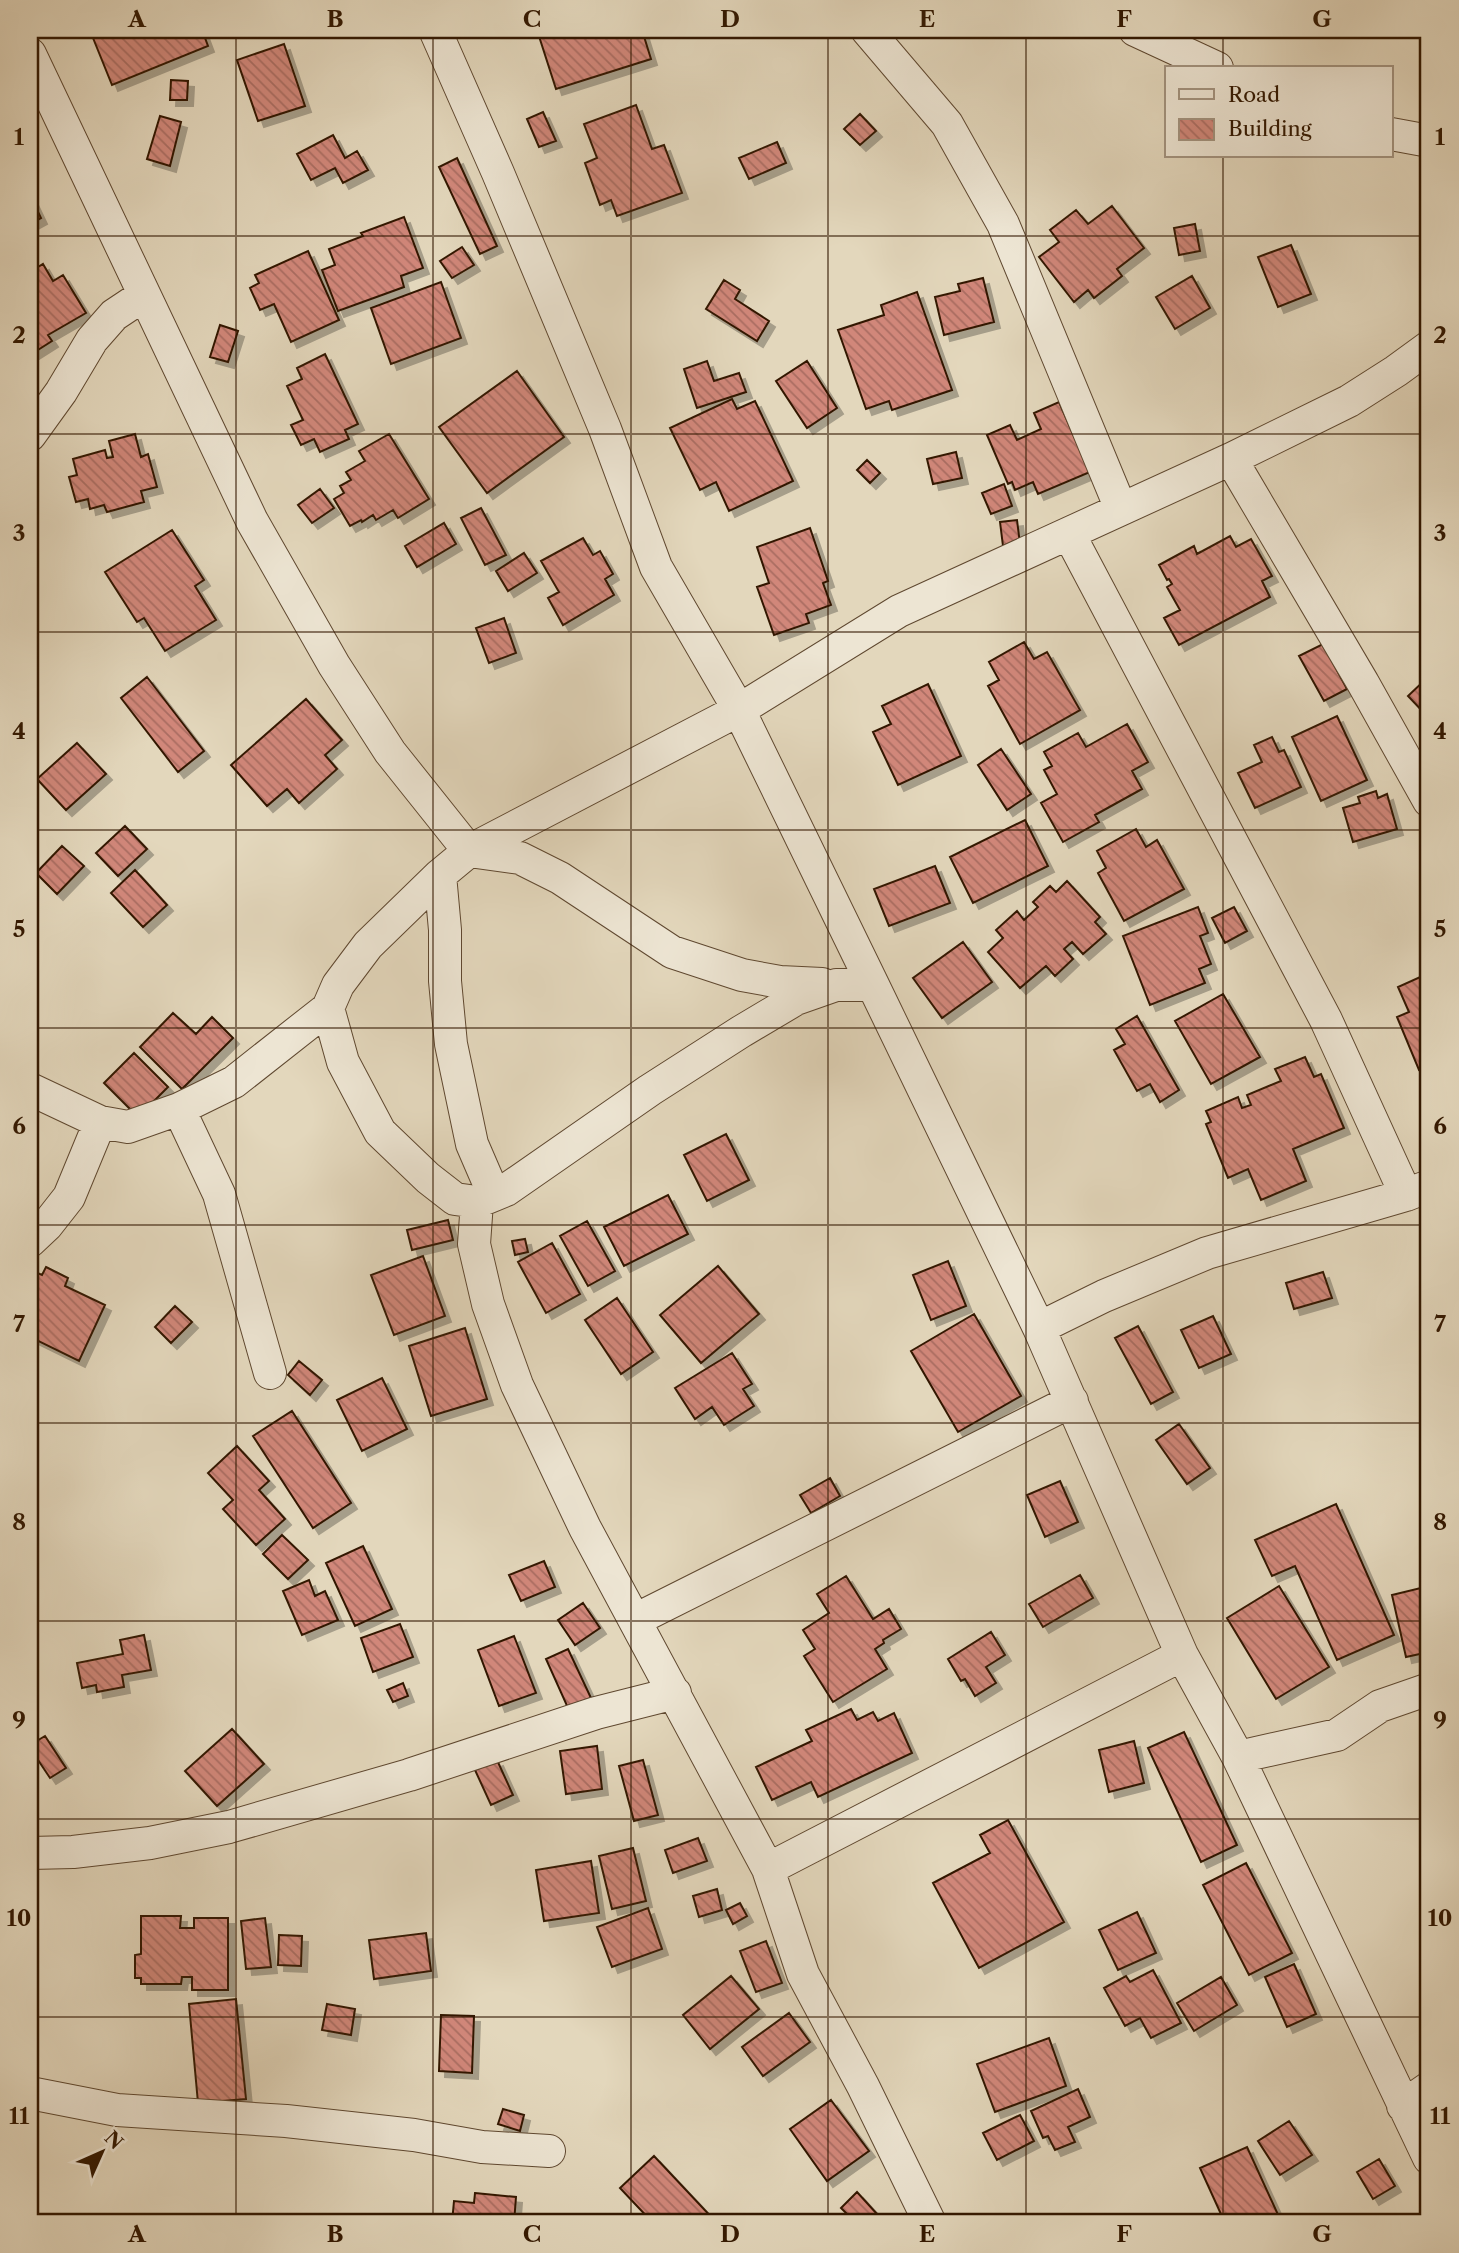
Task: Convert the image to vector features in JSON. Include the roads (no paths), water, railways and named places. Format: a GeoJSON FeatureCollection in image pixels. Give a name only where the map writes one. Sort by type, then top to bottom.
{"type":"FeatureCollection","features":[{"type":"Feature","properties":{"kind":"street"},"geometry":{"type":"LineString","coordinates":[[435,30],[605,429],[656,567],[738,710],[873,985],[1039,1328],[1182,1655],[1238,1757],[1429,2158]]}},
{"type":"Feature","properties":{"kind":"street"},"geometry":{"type":"LineString","coordinates":[[867,30],[947,124],[1003,224],[1121,509]]}},
{"type":"Feature","properties":{"kind":"street"},"geometry":{"type":"LineString","coordinates":[[1135,30],[1213,66]]}},
{"type":"Feature","properties":{"kind":"street"},"geometry":{"type":"LineString","coordinates":[[30,54],[252,521],[334,665],[390,752],[469,851],[520,858],[560,878],[672,952],[742,975],[780,982],[873,985]]}},
{"type":"Feature","properties":{"kind":"street"},"geometry":{"type":"LineString","coordinates":[[1392,134],[1429,141]]}},
{"type":"Feature","properties":{"kind":"street"},"geometry":{"type":"LineString","coordinates":[[30,435],[61,392],[92,340],[114,315],[144,295]]}},
{"type":"Feature","properties":{"kind":"street"},"geometry":{"type":"LineString","coordinates":[[30,1089],[100,1122],[128,1127],[179,1109],[234,1082],[328,1008],[338,985],[368,945],[440,875],[469,851],[738,710],[899,611],[1231,459],[1349,401],[1429,347]]}},
{"type":"Feature","properties":{"kind":"street"},"geometry":{"type":"LineString","coordinates":[[1231,459],[1429,801]]}},
{"type":"Feature","properties":{"kind":"street"},"geometry":{"type":"LineString","coordinates":[[1039,1328],[1104,1296],[1208,1253],[1418,1191],[1069,534]]}},
{"type":"Feature","properties":{"kind":"street"},"geometry":{"type":"LineString","coordinates":[[440,875],[445,930],[445,981],[452,1044],[485,1198],[474,1244],[488,1304],[517,1385],[585,1528],[768,1868],[803,1974],[863,2085],[930,2223]]}},
{"type":"Feature","properties":{"kind":"street"},"geometry":{"type":"LineString","coordinates":[[328,1008],[343,1062],[380,1132],[428,1178],[455,1199],[485,1198],[506,1190],[650,1090],[742,1031],[796,999],[836,985]]}},
{"type":"Feature","properties":{"kind":"street"},"geometry":{"type":"LineString","coordinates":[[179,1109],[219,1194],[270,1373]]}},
{"type":"Feature","properties":{"kind":"street"},"geometry":{"type":"LineString","coordinates":[[30,1241],[47,1225],[69,1197],[100,1122]]}},
{"type":"Feature","properties":{"kind":"street"},"geometry":{"type":"LineString","coordinates":[[635,1620],[1072,1401]]}},
{"type":"Feature","properties":{"kind":"street"},"geometry":{"type":"LineString","coordinates":[[768,1868],[1182,1655]]}},
{"type":"Feature","properties":{"kind":"street"},"geometry":{"type":"LineString","coordinates":[[1238,1757],[1337,1735],[1380,1706],[1429,1689]]}},
{"type":"Feature","properties":{"kind":"street"},"geometry":{"type":"LineString","coordinates":[[30,1853],[73,1852],[150,1843],[229,1827],[409,1775],[596,1713],[675,1693]]}},
{"type":"Feature","properties":{"kind":"street"},"geometry":{"type":"LineString","coordinates":[[1403,2106],[1429,2088]]}},
{"type":"Feature","properties":{"kind":"street"},"geometry":{"type":"LineString","coordinates":[[30,2093],[117,2110],[286,2121],[414,2135],[482,2147],[549,2151]]}}]}
